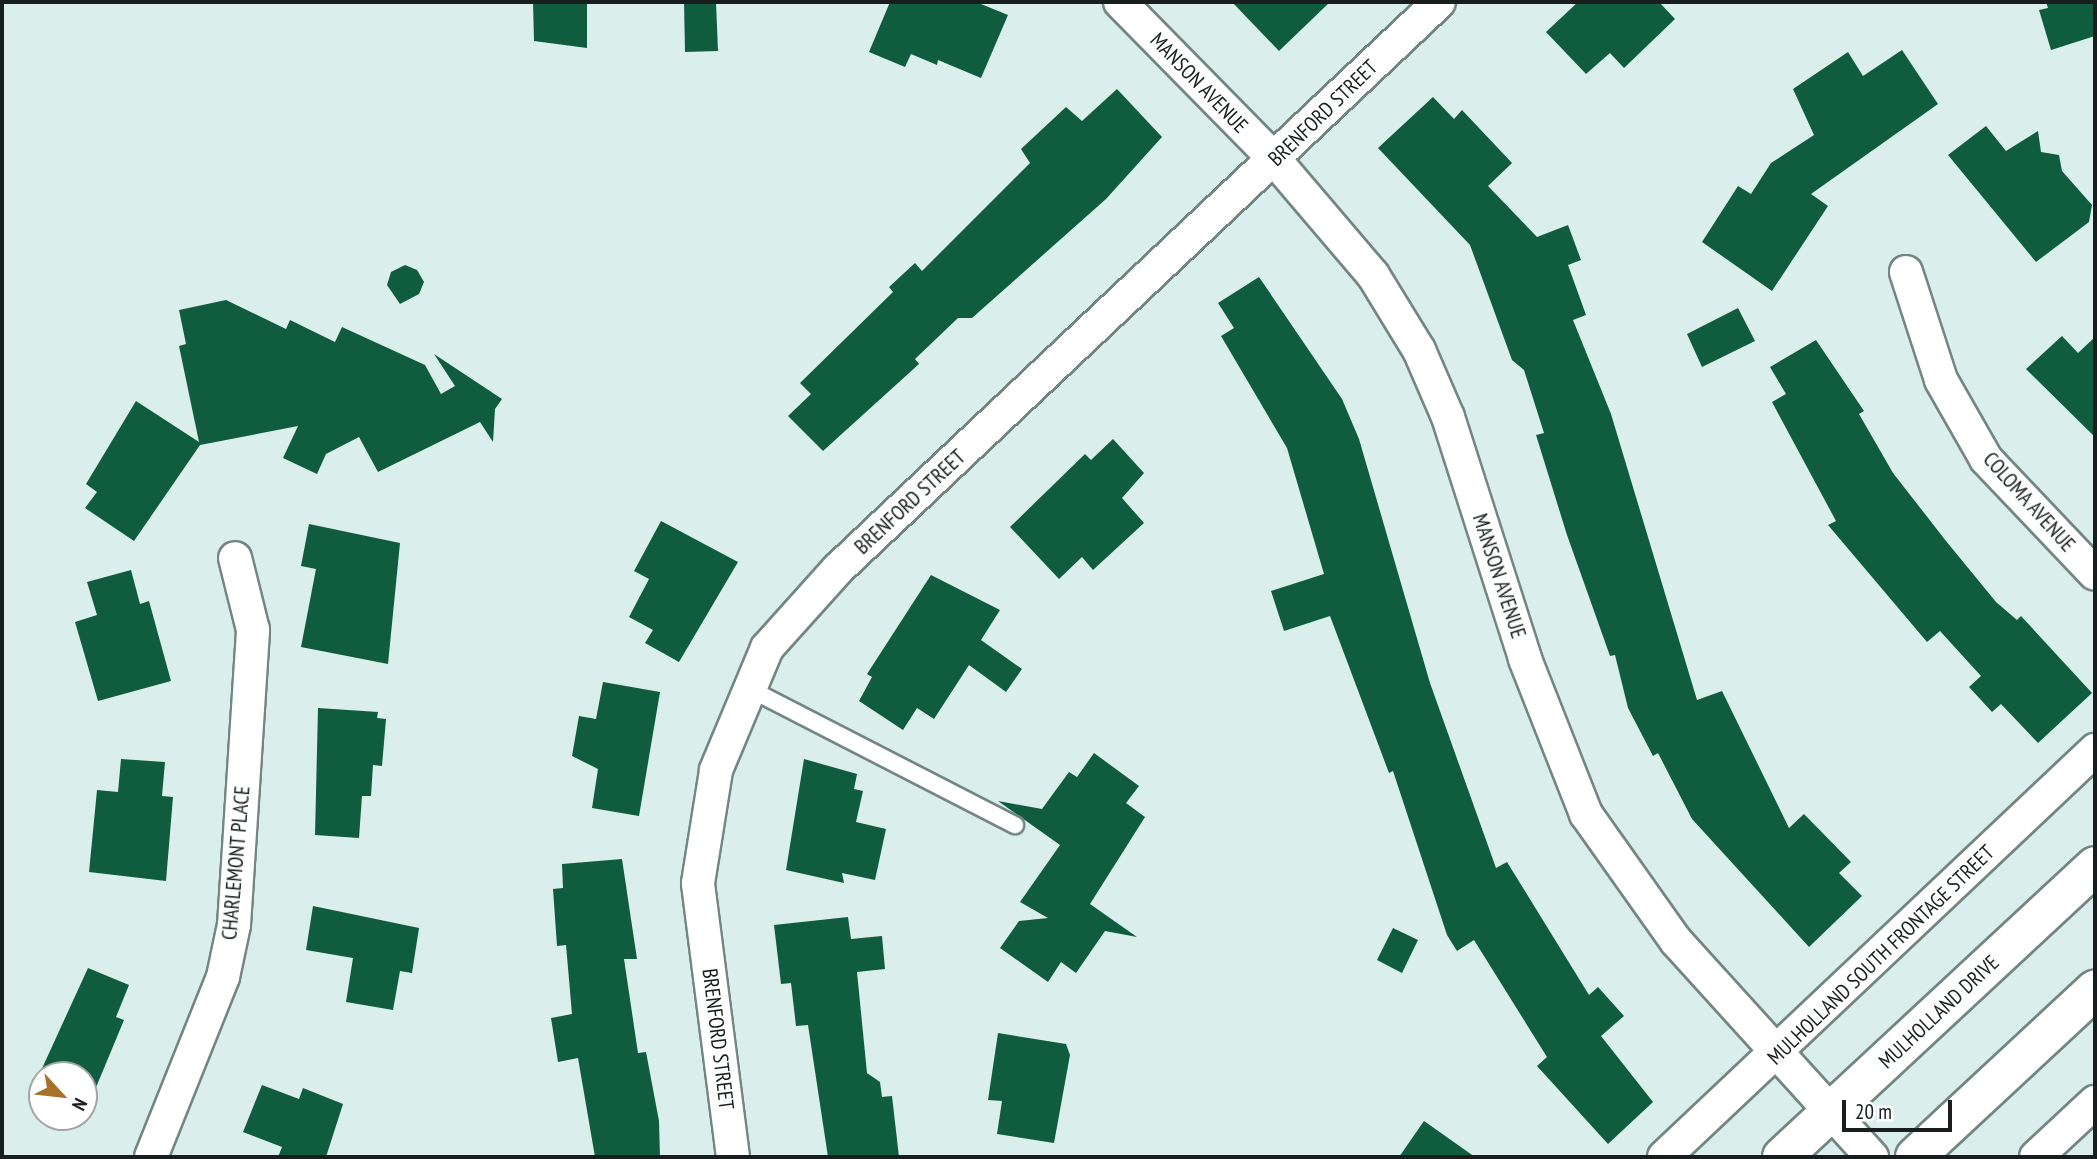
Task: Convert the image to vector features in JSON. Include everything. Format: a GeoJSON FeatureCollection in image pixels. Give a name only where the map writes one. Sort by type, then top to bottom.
{"type":"FeatureCollection","features":[{"type":"Feature","properties":{"kind":"main road","name":"MULHOLLAND DRIVE"},"geometry":{"type":"LineString","coordinates":[[1782,1157],[2095,866]]}},
{"type":"Feature","properties":{"kind":"main road"},"geometry":{"type":"LineString","coordinates":[[1915,1157],[2095,990]]}},
{"type":"Feature","properties":{"kind":"street","name":"MANSON AVENUE"},"geometry":{"type":"LineString","coordinates":[[1120,2],[1275,160],[1373,275],[1419,349],[1448,417],[1525,659],[1586,814],[1676,941],[1872,1157]]}},
{"type":"Feature","properties":{"kind":"street","name":"BRENFORD STREET"},"geometry":{"type":"LineString","coordinates":[[733,1157],[698,883],[716,770],[767,648],[838,569],[1275,160],[1439,2]]}},
{"type":"Feature","properties":{"kind":"street","name":"COLOMA AVENUE"},"geometry":{"type":"LineString","coordinates":[[1906,272],[1941,380],[1986,459],[2095,574]]}},
{"type":"Feature","properties":{"kind":"street","name":"CHARLEMONT PLACE"},"geometry":{"type":"LineString","coordinates":[[151,1157],[223,977],[234,925],[253,629],[235,558]]}},
{"type":"Feature","properties":{"kind":"street","name":"MULHOLLAND SOUTH FRONTAGE STREET"},"geometry":{"type":"LineString","coordinates":[[1664,1157],[1779,1054],[2095,750]]}},
{"type":"Feature","properties":{"kind":"street"},"geometry":{"type":"LineString","coordinates":[[2036,1157],[2095,1102]]}},
{"type":"Feature","properties":{"kind":"lane"},"geometry":{"type":"LineString","coordinates":[[750,690],[1015,825]]}},
{"type":"Feature","properties":{"kind":"building"},"geometry":{"type":"Polygon","coordinates":[[[533,2],[587,2],[587,48],[534,41],[533,2]]]}},
{"type":"Feature","properties":{"kind":"building"},"geometry":{"type":"Polygon","coordinates":[[[684,2],[716,2],[718,51],[685,52],[684,2]]]}},
{"type":"Feature","properties":{"kind":"building"},"geometry":{"type":"Polygon","coordinates":[[[890,2],[976,2],[1008,15],[981,78],[938,60],[937,65],[911,54],[905,67],[869,52],[890,2]]]}},
{"type":"Feature","properties":{"kind":"building"},"geometry":{"type":"Polygon","coordinates":[[[1232,2],[1330,2],[1279,51],[1232,2]]]}},
{"type":"Feature","properties":{"kind":"building"},"geometry":{"type":"Polygon","coordinates":[[[1578,2],[1659,2],[1675,19],[1624,68],[1610,53],[1586,74],[1546,32],[1578,2]]]}},
{"type":"Feature","properties":{"kind":"building"},"geometry":{"type":"Polygon","coordinates":[[[2046,2],[2095,2],[2095,36],[2051,50],[2039,10],[2048,8],[2046,2]]]}},
{"type":"Feature","properties":{"kind":"building"},"geometry":{"type":"Polygon","coordinates":[[[1902,50],[1938,104],[1811,194],[1828,206],[1772,291],[1702,242],[1738,186],[1751,194],[1771,163],[1814,135],[1793,89],[1848,52],[1863,76],[1902,50]]]}},
{"type":"Feature","properties":{"kind":"building"},"geometry":{"type":"Polygon","coordinates":[[[1117,89],[1162,137],[1106,199],[972,318],[958,318],[915,359],[919,364],[823,451],[788,416],[811,394],[800,383],[893,292],[889,287],[915,263],[922,271],[1030,163],[1021,149],[1066,107],[1082,121],[1117,89]]]}},
{"type":"Feature","properties":{"kind":"building"},"geometry":{"type":"Polygon","coordinates":[[[1433,97],[1454,119],[1462,110],[1512,163],[1488,186],[1537,237],[1568,225],[1581,260],[1568,265],[1586,315],[1573,320],[1611,414],[1697,700],[1722,691],[1789,828],[1804,814],[1851,862],[1839,873],[1862,896],[1809,947],[1692,819],[1658,753],[1653,756],[1628,708],[1615,655],[1610,656],[1567,535],[1536,435],[1544,433],[1524,370],[1512,360],[1470,245],[1378,148],[1433,97]]]}},
{"type":"Feature","properties":{"kind":"building"},"geometry":{"type":"Polygon","coordinates":[[[1986,126],[2006,151],[2038,131],[2041,152],[2059,155],[2062,171],[2092,205],[2089,222],[2036,262],[1948,155],[1986,126]]]}},
{"type":"Feature","properties":{"kind":"building"},"geometry":{"type":"Polygon","coordinates":[[[405,265],[417,270],[424,282],[419,294],[400,304],[387,285],[391,272],[405,265]]]}},
{"type":"Feature","properties":{"kind":"building"},"geometry":{"type":"Polygon","coordinates":[[[1259,277],[1342,399],[1359,439],[1430,683],[1496,868],[1507,862],[1589,995],[1598,987],[1624,1016],[1601,1036],[1653,1102],[1608,1144],[1537,1066],[1547,1057],[1474,940],[1457,951],[1447,935],[1393,771],[1389,773],[1330,616],[1284,631],[1271,591],[1324,574],[1287,448],[1221,336],[1234,328],[1218,303],[1259,277]]]}},
{"type":"Feature","properties":{"kind":"building"},"geometry":{"type":"Polygon","coordinates":[[[226,300],[286,329],[290,320],[335,342],[342,327],[425,365],[441,394],[455,386],[434,354],[502,399],[495,409],[493,442],[480,422],[378,472],[359,437],[326,454],[317,474],[283,458],[298,426],[200,445],[134,541],[85,508],[97,492],[86,484],[136,401],[199,442],[179,346],[186,344],[179,310],[226,300]]]}},
{"type":"Feature","properties":{"kind":"building"},"geometry":{"type":"Polygon","coordinates":[[[1738,308],[1755,341],[1702,367],[1687,334],[1738,308]]]}},
{"type":"Feature","properties":{"kind":"building"},"geometry":{"type":"Polygon","coordinates":[[[2062,336],[2078,353],[2095,337],[2095,437],[2026,369],[2062,336]]]}},
{"type":"Feature","properties":{"kind":"building"},"geometry":{"type":"Polygon","coordinates":[[[1816,340],[1864,411],[1859,414],[1893,473],[1946,541],[1996,602],[2017,620],[2021,616],[2092,693],[2038,743],[2001,704],[1992,712],[1969,687],[1981,676],[1940,631],[1927,642],[1828,525],[1836,521],[1772,402],[1786,394],[1770,367],[1816,340]]]}},
{"type":"Feature","properties":{"kind":"building"},"geometry":{"type":"Polygon","coordinates":[[[1113,439],[1144,473],[1122,498],[1144,523],[1093,570],[1082,557],[1059,579],[1010,527],[1085,454],[1091,460],[1113,439]]]}},
{"type":"Feature","properties":{"kind":"building"},"geometry":{"type":"Polygon","coordinates":[[[661,521],[738,562],[679,662],[645,643],[653,630],[629,617],[649,579],[634,571],[661,521]]]}},
{"type":"Feature","properties":{"kind":"building"},"geometry":{"type":"Polygon","coordinates":[[[309,524],[400,543],[388,664],[301,647],[316,569],[301,566],[309,524]]]}},
{"type":"Feature","properties":{"kind":"building"},"geometry":{"type":"Polygon","coordinates":[[[131,570],[140,604],[149,601],[171,681],[98,701],[75,622],[97,615],[87,582],[131,570]]]}},
{"type":"Feature","properties":{"kind":"building"},"geometry":{"type":"Polygon","coordinates":[[[931,575],[1000,610],[981,640],[1022,669],[1006,692],[969,665],[934,719],[917,708],[903,730],[859,701],[872,677],[867,674],[931,575]]]}},
{"type":"Feature","properties":{"kind":"building"},"geometry":{"type":"Polygon","coordinates":[[[603,682],[660,692],[639,816],[592,808],[598,769],[572,756],[579,716],[596,719],[603,682]]]}},
{"type":"Feature","properties":{"kind":"building"},"geometry":{"type":"Polygon","coordinates":[[[318,708],[378,712],[377,718],[386,719],[382,766],[373,765],[371,796],[362,796],[359,838],[315,835],[318,708]]]}},
{"type":"Feature","properties":{"kind":"building"},"geometry":{"type":"Polygon","coordinates":[[[1094,753],[1139,786],[1126,803],[1145,817],[1090,904],[1137,937],[1105,931],[1076,973],[1061,962],[1048,982],[1000,948],[1019,921],[1048,918],[1020,902],[1060,845],[998,801],[1042,809],[1069,772],[1077,777],[1094,753]]]}},
{"type":"Feature","properties":{"kind":"building"},"geometry":{"type":"Polygon","coordinates":[[[121,759],[165,762],[162,796],[173,797],[166,881],[89,872],[97,790],[118,792],[121,759]]]}},
{"type":"Feature","properties":{"kind":"building"},"geometry":{"type":"Polygon","coordinates":[[[804,759],[857,774],[854,789],[863,791],[856,822],[886,829],[875,880],[842,873],[844,883],[786,870],[804,759]]]}},
{"type":"Feature","properties":{"kind":"building"},"geometry":{"type":"Polygon","coordinates":[[[622,859],[637,959],[624,959],[638,1053],[646,1052],[659,1121],[660,1157],[595,1157],[578,1058],[558,1062],[551,1018],[572,1014],[566,945],[557,946],[553,889],[563,888],[562,864],[622,859]]]}},
{"type":"Feature","properties":{"kind":"building"},"geometry":{"type":"Polygon","coordinates":[[[313,906],[419,928],[412,973],[400,971],[393,1010],[346,1002],[353,958],[306,950],[313,906]]]}},
{"type":"Feature","properties":{"kind":"building"},"geometry":{"type":"Polygon","coordinates":[[[848,917],[851,939],[882,936],[885,969],[857,972],[867,1073],[880,1082],[882,1097],[892,1096],[899,1157],[828,1157],[808,1025],[796,1026],[791,983],[781,984],[774,925],[848,917]]]}},
{"type":"Feature","properties":{"kind":"building"},"geometry":{"type":"Polygon","coordinates":[[[1393,928],[1418,940],[1402,973],[1377,960],[1393,928]]]}},
{"type":"Feature","properties":{"kind":"building"},"geometry":{"type":"Polygon","coordinates":[[[88,968],[129,985],[116,1017],[124,1020],[98,1083],[98,1061],[45,1061],[88,968]]]}},
{"type":"Feature","properties":{"kind":"building"},"geometry":{"type":"Polygon","coordinates":[[[998,1033],[1066,1044],[1070,1055],[1054,1143],[997,1134],[1002,1101],[988,1100],[998,1033]]]}},
{"type":"Feature","properties":{"kind":"building"},"geometry":{"type":"Polygon","coordinates":[[[262,1085],[299,1099],[303,1088],[343,1104],[326,1157],[278,1157],[282,1147],[243,1132],[262,1085]]]}},
{"type":"Feature","properties":{"kind":"building"},"geometry":{"type":"Polygon","coordinates":[[[1424,1121],[1475,1157],[1399,1157],[1424,1121]]]}}]}
